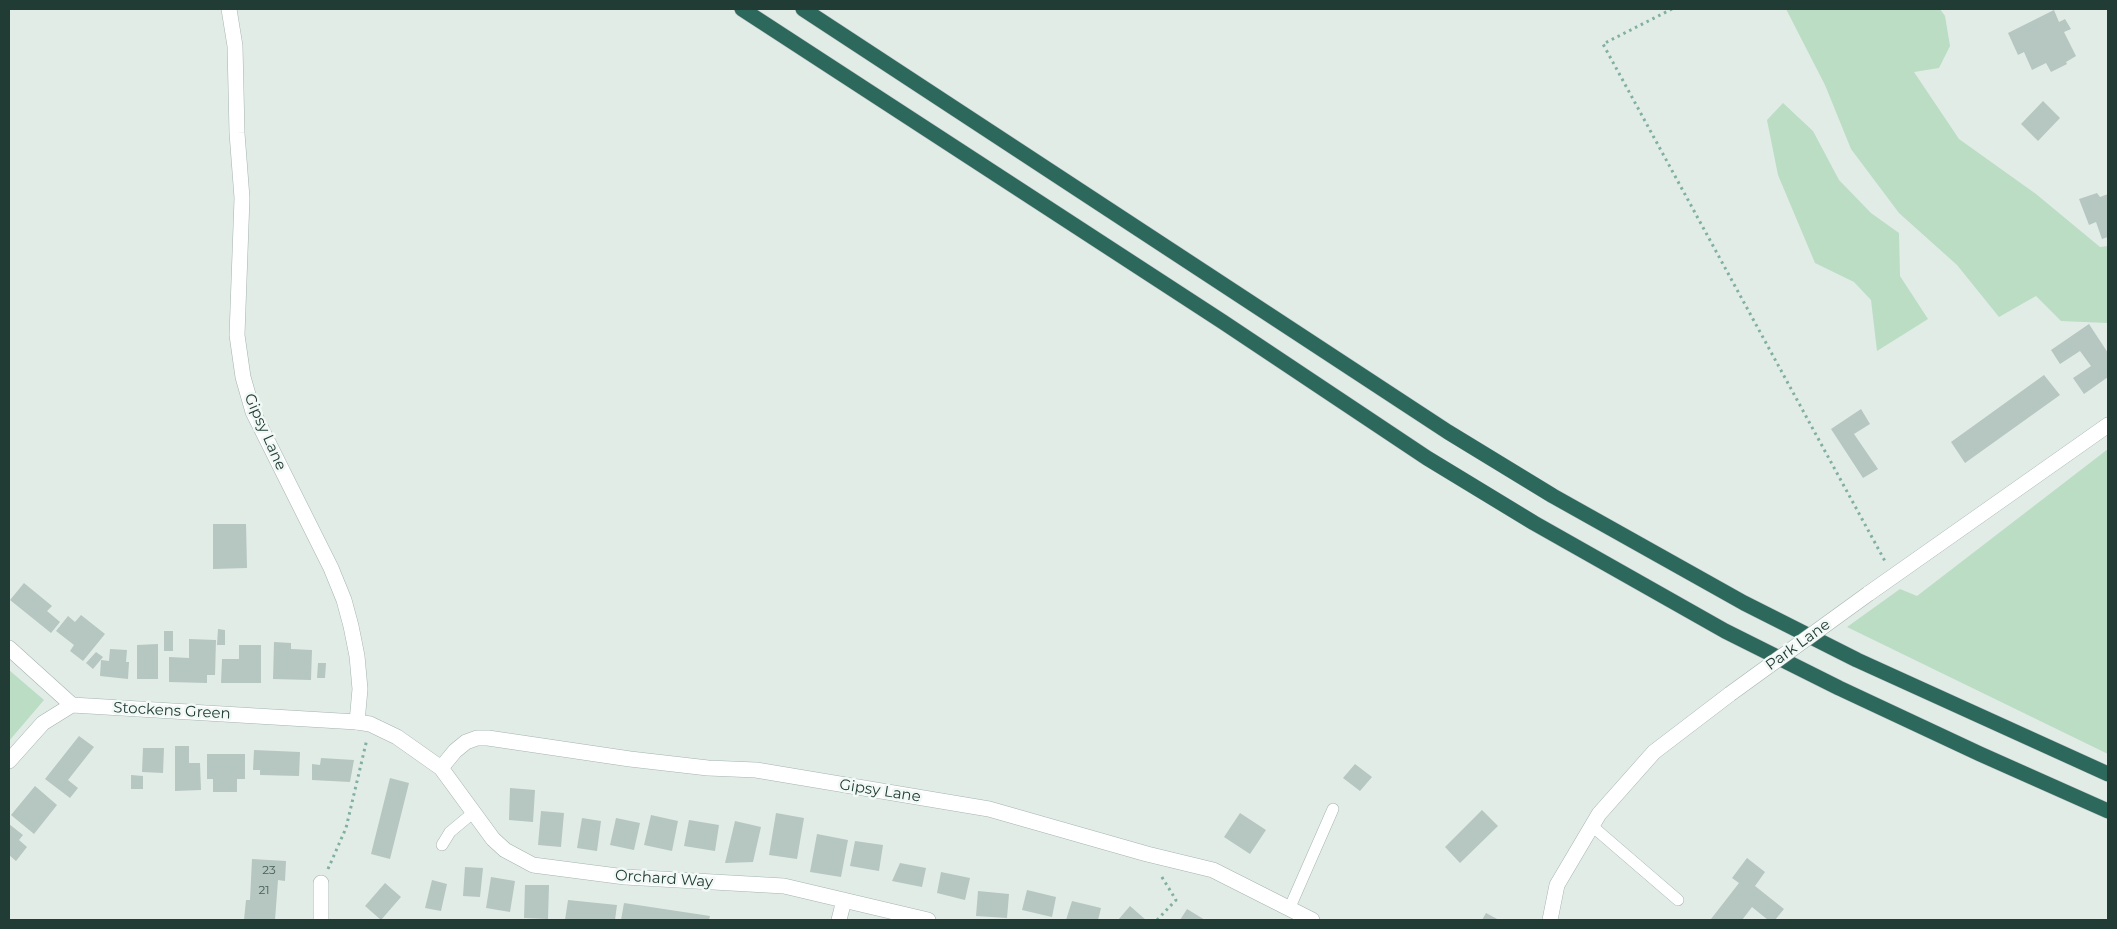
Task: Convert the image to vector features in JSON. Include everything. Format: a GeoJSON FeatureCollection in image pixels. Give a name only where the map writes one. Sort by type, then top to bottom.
{"type":"FeatureCollection","features":[{"type":"Feature","properties":{"kind":"highway"},"geometry":{"type":"LineString","coordinates":[[742,9],[1223,322],[1427,458],[1534,523],[1725,631],[1945,738],[2108,811]]}},
{"type":"Feature","properties":{"kind":"highway"},"geometry":{"type":"LineString","coordinates":[[804,9],[1448,432],[1553,496],[1744,603],[1848,655],[2108,774]]}},
{"type":"Feature","properties":{"kind":"street","name":"Gipsy Lane"},"geometry":{"type":"LineString","coordinates":[[229,9],[235,46],[237,133],[242,198],[237,335],[243,377],[253,412],[331,568],[344,600],[357,656],[364,723]]}},
{"type":"Feature","properties":{"kind":"street","name":"Park Lane"},"geometry":{"type":"LineString","coordinates":[[1550,920],[1557,885],[1599,814],[1654,752],[1730,694],[1894,575],[2108,425]]}},
{"type":"Feature","properties":{"kind":"street"},"geometry":{"type":"LineString","coordinates":[[9,648],[72,705],[43,723],[9,761]]}},
{"type":"Feature","properties":{"kind":"street","name":"Stockens Green"},"geometry":{"type":"LineString","coordinates":[[72,705],[364,723]]}},
{"type":"Feature","properties":{"kind":"street","name":"Orchard Way"},"geometry":{"type":"LineString","coordinates":[[364,723],[412,747],[441,768],[493,839],[505,850],[533,865],[625,877],[784,886],[928,920]]}},
{"type":"Feature","properties":{"kind":"street","name":"Gipsy Lane"},"geometry":{"type":"LineString","coordinates":[[441,768],[455,751],[466,742],[477,738],[507,739],[630,759],[708,768],[756,770],[989,809],[1147,854],[1213,870],[1290,907],[1312,920]]}},
{"type":"Feature","properties":{"kind":"street"},"geometry":{"type":"LineString","coordinates":[[321,883],[321,920]]}},
{"type":"Feature","properties":{"kind":"street"},"geometry":{"type":"LineString","coordinates":[[839,920],[844,900]]}},
{"type":"Feature","properties":{"kind":"lane"},"geometry":{"type":"LineString","coordinates":[[1290,907],[1333,809]]}},
{"type":"Feature","properties":{"kind":"lane"},"geometry":{"type":"LineString","coordinates":[[442,845],[450,832],[474,812]]}},
{"type":"Feature","properties":{"kind":"lane"},"geometry":{"type":"LineString","coordinates":[[1592,826],[1678,900]]}},
{"type":"Feature","properties":{"kind":"path"},"geometry":{"type":"LineString","coordinates":[[1672,9],[1603,44],[1894,575]]}},
{"type":"Feature","properties":{"kind":"path"},"geometry":{"type":"LineString","coordinates":[[321,883],[346,828],[364,723]]}},
{"type":"Feature","properties":{"kind":"path"},"geometry":{"type":"LineString","coordinates":[[1147,854],[1176,900],[1158,920]]}},
{"type":"Feature","properties":{"kind":"green space"},"geometry":{"type":"Polygon","coordinates":[[[1786,9],[1940,9],[1945,16],[1950,46],[1939,68],[1914,72],[1959,139],[2036,194],[2100,247],[2108,246],[2108,323],[2061,321],[2036,296],[1999,317],[1957,265],[1899,213],[1851,149],[1825,85],[1786,9]]]}},
{"type":"Feature","properties":{"kind":"green space"},"geometry":{"type":"Polygon","coordinates":[[[1783,103],[1813,131],[1839,180],[1871,213],[1899,233],[1900,276],[1928,319],[1877,351],[1871,300],[1854,282],[1815,263],[1778,175],[1767,120],[1783,103]]]}},
{"type":"Feature","properties":{"kind":"green space"},"geometry":{"type":"Polygon","coordinates":[[[2108,449],[2108,754],[1847,627],[1900,589],[1917,596],[2108,449]]]}},
{"type":"Feature","properties":{"kind":"green space"},"geometry":{"type":"Polygon","coordinates":[[[9,670],[44,700],[9,741],[9,670]]]}},
{"type":"Feature","properties":{"kind":"building"},"geometry":{"type":"Polygon","coordinates":[[[2054,10],[2059,22],[2065,19],[2071,29],[2064,32],[2076,56],[2066,62],[2067,64],[2051,72],[2046,63],[2032,70],[2024,52],[2018,55],[2008,33],[2054,10]]]}},
{"type":"Feature","properties":{"kind":"building"},"geometry":{"type":"Polygon","coordinates":[[[2043,101],[2060,118],[2038,141],[2021,124],[2043,101]]]}},
{"type":"Feature","properties":{"kind":"building"},"geometry":{"type":"Polygon","coordinates":[[[2097,193],[2100,197],[2108,194],[2108,237],[2102,239],[2096,222],[2089,225],[2079,199],[2097,193]]]}},
{"type":"Feature","properties":{"kind":"building"},"geometry":{"type":"Polygon","coordinates":[[[2089,324],[2108,353],[2108,377],[2084,394],[2073,378],[2091,366],[2080,351],[2060,364],[2051,350],[2089,324]]]}},
{"type":"Feature","properties":{"kind":"building"},"geometry":{"type":"Polygon","coordinates":[[[2044,375],[2060,395],[1965,463],[1951,442],[2044,375]]]}},
{"type":"Feature","properties":{"kind":"building"},"geometry":{"type":"Polygon","coordinates":[[[1861,409],[1870,424],[1854,434],[1878,469],[1863,478],[1831,429],[1861,409]]]}},
{"type":"Feature","properties":{"kind":"building"},"geometry":{"type":"Polygon","coordinates":[[[213,524],[246,524],[247,568],[213,569],[213,524]]]}},
{"type":"Feature","properties":{"kind":"building"},"geometry":{"type":"Polygon","coordinates":[[[24,583],[52,606],[47,611],[60,622],[51,633],[10,600],[24,583]]]}},
{"type":"Feature","properties":{"kind":"building"},"geometry":{"type":"Polygon","coordinates":[[[81,615],[105,634],[83,661],[70,651],[74,645],[56,631],[68,616],[75,622],[81,615]]]}},
{"type":"Feature","properties":{"kind":"building"},"geometry":{"type":"Polygon","coordinates":[[[218,629],[225,630],[225,645],[217,645],[218,629]]]}},
{"type":"Feature","properties":{"kind":"building"},"geometry":{"type":"Polygon","coordinates":[[[164,631],[173,631],[173,651],[164,651],[164,631]]]}},
{"type":"Feature","properties":{"kind":"building"},"geometry":{"type":"Polygon","coordinates":[[[189,639],[216,640],[215,675],[207,675],[207,683],[169,682],[169,657],[189,658],[189,639]]]}},
{"type":"Feature","properties":{"kind":"building"},"geometry":{"type":"Polygon","coordinates":[[[274,642],[291,643],[291,649],[312,650],[311,680],[273,679],[274,642]]]}},
{"type":"Feature","properties":{"kind":"building"},"geometry":{"type":"Polygon","coordinates":[[[158,644],[158,679],[137,679],[137,645],[158,644]]]}},
{"type":"Feature","properties":{"kind":"building"},"geometry":{"type":"Polygon","coordinates":[[[239,645],[261,645],[261,683],[221,683],[222,659],[239,659],[239,645]]]}},
{"type":"Feature","properties":{"kind":"building"},"geometry":{"type":"Polygon","coordinates":[[[110,649],[127,650],[126,662],[129,662],[128,679],[100,676],[101,660],[109,661],[110,649]]]}},
{"type":"Feature","properties":{"kind":"building"},"geometry":{"type":"Polygon","coordinates":[[[96,652],[103,657],[93,669],[86,663],[96,652]]]}},
{"type":"Feature","properties":{"kind":"building"},"geometry":{"type":"Polygon","coordinates":[[[318,663],[326,663],[325,678],[317,678],[318,663]]]}},
{"type":"Feature","properties":{"kind":"building"},"geometry":{"type":"Polygon","coordinates":[[[79,736],[94,747],[68,780],[78,788],[70,798],[45,779],[79,736]]]}},
{"type":"Feature","properties":{"kind":"building"},"geometry":{"type":"Polygon","coordinates":[[[175,746],[189,746],[189,763],[200,763],[201,790],[175,791],[175,746]]]}},
{"type":"Feature","properties":{"kind":"building"},"geometry":{"type":"Polygon","coordinates":[[[143,748],[164,748],[163,773],[142,772],[143,748]]]}},
{"type":"Feature","properties":{"kind":"building"},"geometry":{"type":"Polygon","coordinates":[[[254,750],[300,752],[299,776],[260,775],[260,770],[253,770],[254,750]]]}},
{"type":"Feature","properties":{"kind":"building"},"geometry":{"type":"Polygon","coordinates":[[[207,754],[245,754],[245,779],[237,779],[237,792],[213,792],[213,779],[207,779],[207,754]]]}},
{"type":"Feature","properties":{"kind":"building"},"geometry":{"type":"Polygon","coordinates":[[[321,758],[354,760],[350,782],[312,780],[312,764],[320,765],[321,758]]]}},
{"type":"Feature","properties":{"kind":"building"},"geometry":{"type":"Polygon","coordinates":[[[1355,764],[1372,777],[1360,791],[1343,778],[1355,764]]]}},
{"type":"Feature","properties":{"kind":"building"},"geometry":{"type":"Polygon","coordinates":[[[131,775],[143,776],[143,789],[131,789],[131,775]]]}},
{"type":"Feature","properties":{"kind":"building"},"geometry":{"type":"Polygon","coordinates":[[[390,778],[409,783],[390,859],[371,854],[390,778]]]}},
{"type":"Feature","properties":{"kind":"building"},"geometry":{"type":"Polygon","coordinates":[[[35,786],[57,805],[34,834],[11,815],[35,786]]]}},
{"type":"Feature","properties":{"kind":"building"},"geometry":{"type":"Polygon","coordinates":[[[510,788],[535,790],[533,822],[509,820],[510,788]]]}},
{"type":"Feature","properties":{"kind":"building"},"geometry":{"type":"Polygon","coordinates":[[[1482,810],[1498,826],[1460,863],[1445,847],[1482,810]]]}},
{"type":"Feature","properties":{"kind":"building"},"geometry":{"type":"Polygon","coordinates":[[[541,811],[564,813],[561,847],[538,845],[541,811]]]}},
{"type":"Feature","properties":{"kind":"building"},"geometry":{"type":"Polygon","coordinates":[[[776,813],[804,818],[797,859],[769,855],[776,813]]]}},
{"type":"Feature","properties":{"kind":"building"},"geometry":{"type":"Polygon","coordinates":[[[1240,813],[1266,830],[1250,854],[1224,837],[1240,813]]]}},
{"type":"Feature","properties":{"kind":"building"},"geometry":{"type":"Polygon","coordinates":[[[651,815],[678,821],[672,851],[644,845],[651,815]]]}},
{"type":"Feature","properties":{"kind":"building"},"geometry":{"type":"Polygon","coordinates":[[[582,818],[601,821],[597,851],[577,848],[582,818]]]}},
{"type":"Feature","properties":{"kind":"building"},"geometry":{"type":"Polygon","coordinates":[[[616,818],[640,823],[634,850],[610,845],[616,818]]]}},
{"type":"Feature","properties":{"kind":"building"},"geometry":{"type":"Polygon","coordinates":[[[689,820],[719,825],[715,851],[684,846],[689,820]]]}},
{"type":"Feature","properties":{"kind":"building"},"geometry":{"type":"Polygon","coordinates":[[[735,821],[761,827],[753,862],[725,863],[735,821]]]}},
{"type":"Feature","properties":{"kind":"building"},"geometry":{"type":"Polygon","coordinates":[[[9,824],[23,835],[19,840],[27,847],[16,861],[9,855],[9,824]]]}},
{"type":"Feature","properties":{"kind":"building"},"geometry":{"type":"Polygon","coordinates":[[[817,834],[848,840],[841,877],[810,872],[817,834]]]}},
{"type":"Feature","properties":{"kind":"building"},"geometry":{"type":"Polygon","coordinates":[[[855,841],[883,845],[879,871],[850,866],[855,841]]]}},
{"type":"Feature","properties":{"kind":"building"},"geometry":{"type":"Polygon","coordinates":[[[1747,858],[1765,872],[1755,886],[1784,909],[1775,920],[1768,920],[1752,907],[1742,920],[1712,920],[1739,883],[1732,878],[1747,858]]]}},
{"type":"Feature","properties":{"kind":"building"},"geometry":{"type":"Polygon","coordinates":[[[252,859],[286,861],[285,881],[278,880],[275,920],[244,920],[246,900],[250,900],[252,859]]]}},
{"type":"Feature","properties":{"kind":"building"},"geometry":{"type":"Polygon","coordinates":[[[900,863],[926,868],[922,887],[892,881],[900,863]]]}},
{"type":"Feature","properties":{"kind":"building"},"geometry":{"type":"Polygon","coordinates":[[[465,867],[483,868],[480,897],[463,896],[465,867]]]}},
{"type":"Feature","properties":{"kind":"building"},"geometry":{"type":"Polygon","coordinates":[[[941,872],[970,878],[965,900],[937,893],[941,872]]]}},
{"type":"Feature","properties":{"kind":"building"},"geometry":{"type":"Polygon","coordinates":[[[491,877],[515,881],[510,912],[486,908],[491,877]]]}},
{"type":"Feature","properties":{"kind":"building"},"geometry":{"type":"Polygon","coordinates":[[[432,880],[447,884],[441,911],[425,908],[432,880]]]}},
{"type":"Feature","properties":{"kind":"building"},"geometry":{"type":"Polygon","coordinates":[[[385,883],[401,897],[381,920],[365,906],[385,883]]]}},
{"type":"Feature","properties":{"kind":"building"},"geometry":{"type":"Polygon","coordinates":[[[525,885],[549,885],[548,919],[524,918],[525,885]]]}},
{"type":"Feature","properties":{"kind":"building"},"geometry":{"type":"Polygon","coordinates":[[[1027,890],[1056,897],[1052,917],[1022,910],[1027,890]]]}},
{"type":"Feature","properties":{"kind":"building"},"geometry":{"type":"Polygon","coordinates":[[[978,891],[1009,894],[1007,918],[976,916],[978,891]]]}},
{"type":"Feature","properties":{"kind":"building"},"geometry":{"type":"Polygon","coordinates":[[[568,900],[617,905],[615,920],[565,920],[568,900]]]}},
{"type":"Feature","properties":{"kind":"building"},"geometry":{"type":"Polygon","coordinates":[[[1072,901],[1101,908],[1098,920],[1066,920],[1072,901]]]}},
{"type":"Feature","properties":{"kind":"building"},"geometry":{"type":"Polygon","coordinates":[[[624,903],[710,916],[709,920],[621,920],[624,903]]]}},
{"type":"Feature","properties":{"kind":"building"},"geometry":{"type":"Polygon","coordinates":[[[1130,906],[1146,920],[1118,920],[1130,906]]]}},
{"type":"Feature","properties":{"kind":"building"},"geometry":{"type":"Polygon","coordinates":[[[1187,909],[1205,920],[1180,920],[1187,909]]]}},
{"type":"Feature","properties":{"kind":"building"},"geometry":{"type":"Polygon","coordinates":[[[1486,913],[1499,920],[1482,920],[1486,913]]]}}]}
